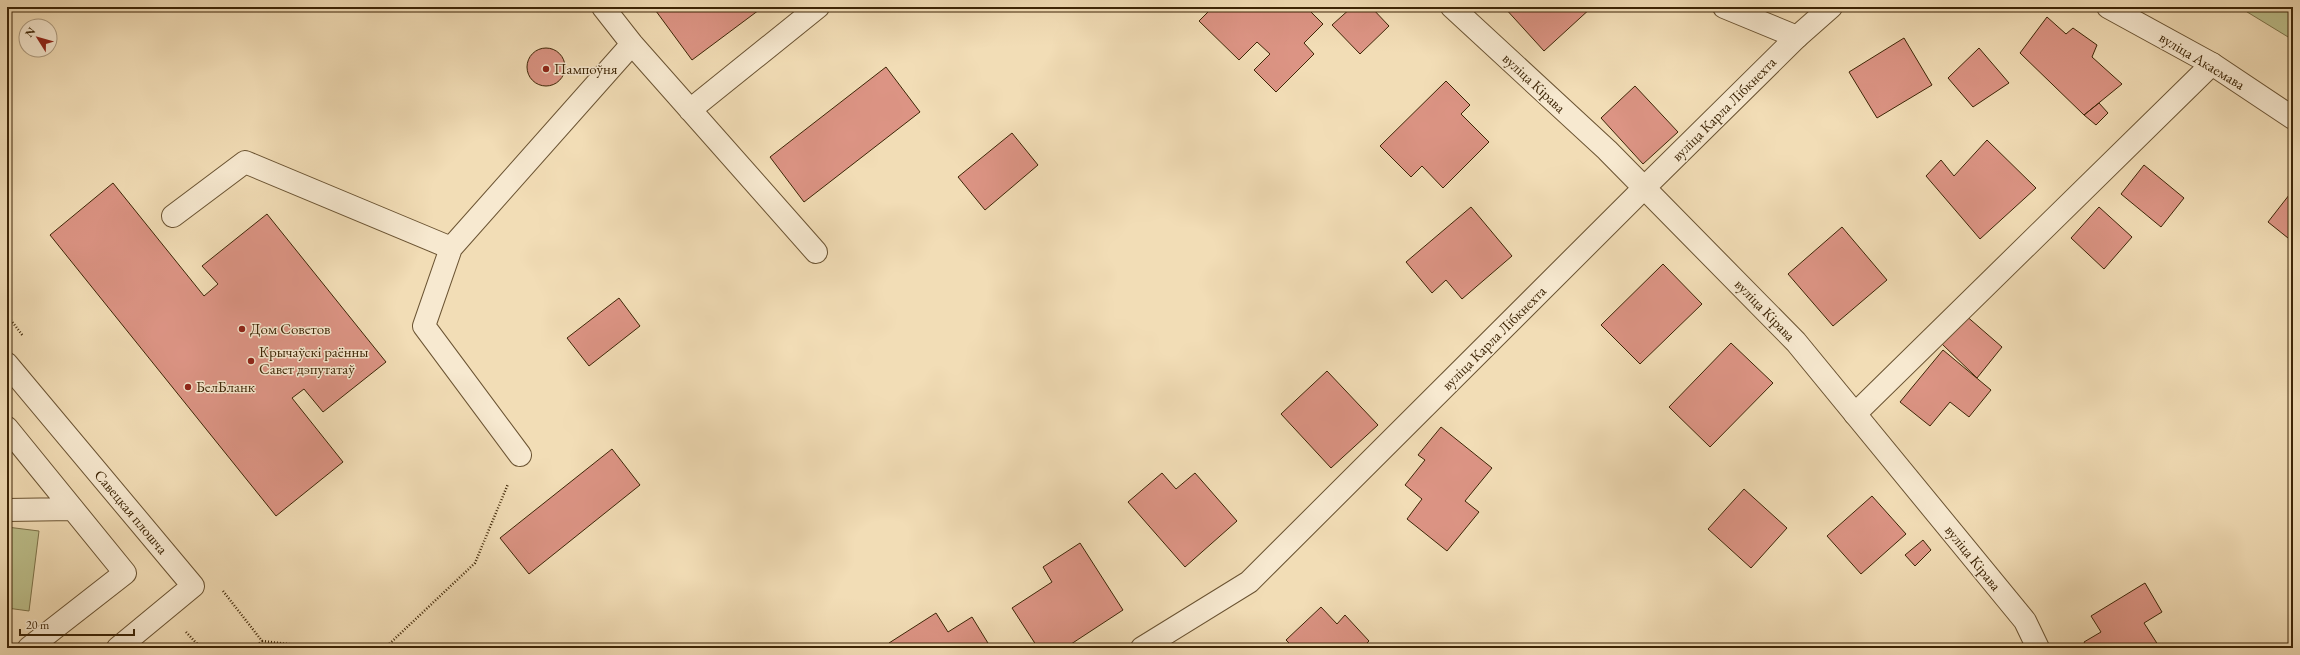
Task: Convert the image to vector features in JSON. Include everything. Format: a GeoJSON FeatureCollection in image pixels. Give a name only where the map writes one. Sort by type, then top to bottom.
{"type":"FeatureCollection","features":[{"type":"Feature","properties":{"kind":"street"},"geometry":{"type":"LineString","coordinates":[[603,7],[632,44],[816,252]]}},
{"type":"Feature","properties":{"kind":"street"},"geometry":{"type":"LineString","coordinates":[[690,110],[818,7]]}},
{"type":"Feature","properties":{"kind":"street","name":"вуліца Кірава"},"geometry":{"type":"LineString","coordinates":[[1452,7],[1645,187],[1796,342],[2025,621],[2038,648]]}},
{"type":"Feature","properties":{"kind":"street"},"geometry":{"type":"LineString","coordinates":[[1724,7],[1797,36]]}},
{"type":"Feature","properties":{"kind":"street","name":"вуліца Карла Лібкнехта"},"geometry":{"type":"LineString","coordinates":[[1142,648],[1249,582],[1797,36],[1831,7]]}},
{"type":"Feature","properties":{"kind":"street","name":"вуліца Акаемава"},"geometry":{"type":"LineString","coordinates":[[2108,7],[2212,64],[2293,118]]}},
{"type":"Feature","properties":{"kind":"street"},"geometry":{"type":"LineString","coordinates":[[520,455],[424,326],[451,248],[632,44]]}},
{"type":"Feature","properties":{"kind":"street"},"geometry":{"type":"LineString","coordinates":[[1855,414],[2212,64]]}},
{"type":"Feature","properties":{"kind":"street"},"geometry":{"type":"LineString","coordinates":[[173,216],[246,162],[451,248]]}},
{"type":"Feature","properties":{"kind":"street","name":"Савецкая плошча"},"geometry":{"type":"LineString","coordinates":[[7,364],[193,586],[118,648]]}},
{"type":"Feature","properties":{"kind":"street"},"geometry":{"type":"LineString","coordinates":[[7,428],[125,573],[29,648]]}},
{"type":"Feature","properties":{"kind":"street"},"geometry":{"type":"LineString","coordinates":[[7,510],[73,509]]}},
{"type":"Feature","properties":{"kind":"path"},"geometry":{"type":"LineString","coordinates":[[385,648],[475,563],[520,455]]}},
{"type":"Feature","properties":{"kind":"path"},"geometry":{"type":"LineString","coordinates":[[262,641],[323,648]]}},
{"type":"Feature","properties":{"kind":"green space"},"geometry":{"type":"Polygon","coordinates":[[[2239,7],[2293,7],[2293,40],[2239,7]]]}},
{"type":"Feature","properties":{"kind":"green space"},"geometry":{"type":"Polygon","coordinates":[[[7,527],[39,531],[29,611],[7,608],[7,527]]]}},
{"type":"Feature","properties":{"kind":"building"},"geometry":{"type":"Polygon","coordinates":[[[653,7],[763,7],[692,60],[653,7]]]}},
{"type":"Feature","properties":{"kind":"building"},"geometry":{"type":"Polygon","coordinates":[[[1213,7],[1306,7],[1323,24],[1304,43],[1314,54],[1276,92],[1254,70],[1270,54],[1257,42],[1239,60],[1199,21],[1213,7]]]}},
{"type":"Feature","properties":{"kind":"building"},"geometry":{"type":"Polygon","coordinates":[[[1352,7],[1371,7],[1389,26],[1360,54],[1332,25],[1352,7]]]}},
{"type":"Feature","properties":{"kind":"building"},"geometry":{"type":"Polygon","coordinates":[[[1504,7],[1592,7],[1544,51],[1504,7]]]}},
{"type":"Feature","properties":{"kind":"building"},"geometry":{"type":"Polygon","coordinates":[[[2047,17],[2066,34],[2073,28],[2097,45],[2092,57],[2122,84],[2084,115],[2020,53],[2047,17]]]}},
{"type":"Feature","properties":{"kind":"building"},"geometry":{"type":"Polygon","coordinates":[[[1904,38],[1932,85],[1877,118],[1849,72],[1904,38]]]}},
{"type":"Feature","properties":{"kind":"building","name":"Пампоўня"},"geometry":{"type":"Polygon","coordinates":[[[546,48],[556,51],[562,57],[565,67],[562,77],[556,83],[546,86],[536,83],[530,77],[527,67],[530,57],[536,51],[546,48]]]}},
{"type":"Feature","properties":{"kind":"building"},"geometry":{"type":"Polygon","coordinates":[[[1979,48],[2009,83],[1973,107],[1948,78],[1979,48]]]}},
{"type":"Feature","properties":{"kind":"building"},"geometry":{"type":"Polygon","coordinates":[[[886,67],[920,112],[804,202],[770,157],[886,67]]]}},
{"type":"Feature","properties":{"kind":"building"},"geometry":{"type":"Polygon","coordinates":[[[1446,81],[1470,105],[1461,114],[1489,142],[1443,188],[1422,166],[1411,177],[1380,146],[1446,81]]]}},
{"type":"Feature","properties":{"kind":"building"},"geometry":{"type":"Polygon","coordinates":[[[1635,86],[1678,132],[1643,164],[1601,118],[1635,86]]]}},
{"type":"Feature","properties":{"kind":"building"},"geometry":{"type":"Polygon","coordinates":[[[2099,103],[2108,113],[2096,125],[2084,115],[2099,103]]]}},
{"type":"Feature","properties":{"kind":"building"},"geometry":{"type":"Polygon","coordinates":[[[1012,133],[1038,165],[985,210],[958,177],[1012,133]]]}},
{"type":"Feature","properties":{"kind":"building"},"geometry":{"type":"Polygon","coordinates":[[[1987,140],[2036,188],[1980,239],[1926,176],[1941,160],[1954,176],[1987,140]]]}},
{"type":"Feature","properties":{"kind":"building"},"geometry":{"type":"Polygon","coordinates":[[[2144,165],[2184,198],[2161,227],[2121,194],[2144,165]]]}},
{"type":"Feature","properties":{"kind":"building","name":"Дом Советов"},"geometry":{"type":"Polygon","coordinates":[[[113,183],[204,296],[218,284],[202,266],[267,214],[386,362],[323,412],[304,389],[292,398],[343,462],[276,516],[50,235],[113,183]]]}},
{"type":"Feature","properties":{"kind":"building"},"geometry":{"type":"Polygon","coordinates":[[[2293,190],[2293,242],[2268,222],[2293,190]]]}},
{"type":"Feature","properties":{"kind":"building"},"geometry":{"type":"Polygon","coordinates":[[[1471,207],[1512,256],[1462,299],[1446,280],[1432,293],[1406,262],[1471,207]]]}},
{"type":"Feature","properties":{"kind":"building"},"geometry":{"type":"Polygon","coordinates":[[[2099,207],[2132,237],[2104,269],[2071,238],[2099,207]]]}},
{"type":"Feature","properties":{"kind":"building"},"geometry":{"type":"Polygon","coordinates":[[[1842,227],[1887,280],[1833,326],[1788,274],[1842,227]]]}},
{"type":"Feature","properties":{"kind":"building"},"geometry":{"type":"Polygon","coordinates":[[[1663,264],[1702,304],[1640,364],[1601,325],[1663,264]]]}},
{"type":"Feature","properties":{"kind":"building"},"geometry":{"type":"Polygon","coordinates":[[[619,298],[640,326],[589,366],[567,338],[619,298]]]}},
{"type":"Feature","properties":{"kind":"building"},"geometry":{"type":"Polygon","coordinates":[[[1964,314],[2002,347],[1977,378],[1941,343],[1964,314]]]}},
{"type":"Feature","properties":{"kind":"building"},"geometry":{"type":"Polygon","coordinates":[[[1731,343],[1773,383],[1710,447],[1669,407],[1731,343]]]}},
{"type":"Feature","properties":{"kind":"building"},"geometry":{"type":"Polygon","coordinates":[[[1943,350],[1991,390],[1969,417],[1950,402],[1930,426],[1900,402],[1943,350]]]}},
{"type":"Feature","properties":{"kind":"building"},"geometry":{"type":"Polygon","coordinates":[[[1327,371],[1378,425],[1331,468],[1281,414],[1327,371]]]}},
{"type":"Feature","properties":{"kind":"building"},"geometry":{"type":"Polygon","coordinates":[[[1441,427],[1492,468],[1465,501],[1479,512],[1447,551],[1407,519],[1422,499],[1405,485],[1425,460],[1418,455],[1441,427]]]}},
{"type":"Feature","properties":{"kind":"building"},"geometry":{"type":"Polygon","coordinates":[[[612,449],[640,485],[529,574],[500,538],[612,449]]]}},
{"type":"Feature","properties":{"kind":"building"},"geometry":{"type":"Polygon","coordinates":[[[1162,473],[1176,489],[1195,473],[1237,521],[1185,567],[1128,502],[1162,473]]]}},
{"type":"Feature","properties":{"kind":"building"},"geometry":{"type":"Polygon","coordinates":[[[1744,489],[1787,528],[1751,568],[1708,529],[1744,489]]]}},
{"type":"Feature","properties":{"kind":"building"},"geometry":{"type":"Polygon","coordinates":[[[1872,496],[1906,534],[1861,574],[1827,536],[1872,496]]]}},
{"type":"Feature","properties":{"kind":"building"},"geometry":{"type":"Polygon","coordinates":[[[1923,540],[1931,550],[1915,566],[1905,555],[1923,540]]]}},
{"type":"Feature","properties":{"kind":"building"},"geometry":{"type":"Polygon","coordinates":[[[1080,543],[1123,610],[1065,648],[1038,648],[1012,608],[1052,582],[1043,567],[1080,543]]]}},
{"type":"Feature","properties":{"kind":"building"},"geometry":{"type":"Polygon","coordinates":[[[2145,583],[2162,612],[2144,623],[2160,648],[2087,648],[2084,642],[2101,632],[2091,616],[2145,583]]]}},
{"type":"Feature","properties":{"kind":"building"},"geometry":{"type":"Polygon","coordinates":[[[1321,607],[1337,624],[1345,615],[1369,641],[1362,648],[1294,648],[1286,640],[1321,607]]]}},
{"type":"Feature","properties":{"kind":"building"},"geometry":{"type":"Polygon","coordinates":[[[936,613],[948,632],[972,617],[991,648],[892,648],[889,643],[936,613]]]}},
{"type":"Feature","properties":{"kind":"place","name":"Пампоўня"},"geometry":{"type":"Point","coordinates":[546,69]}},
{"type":"Feature","properties":{"kind":"place","name":"Дом Советов"},"geometry":{"type":"Point","coordinates":[242,329]}},
{"type":"Feature","properties":{"kind":"place","name":"Крычаўскі раённы Савет дэпутатаў"},"geometry":{"type":"Point","coordinates":[251,361]}},
{"type":"Feature","properties":{"kind":"place","name":"БелБланк"},"geometry":{"type":"Point","coordinates":[188,387]}}]}
